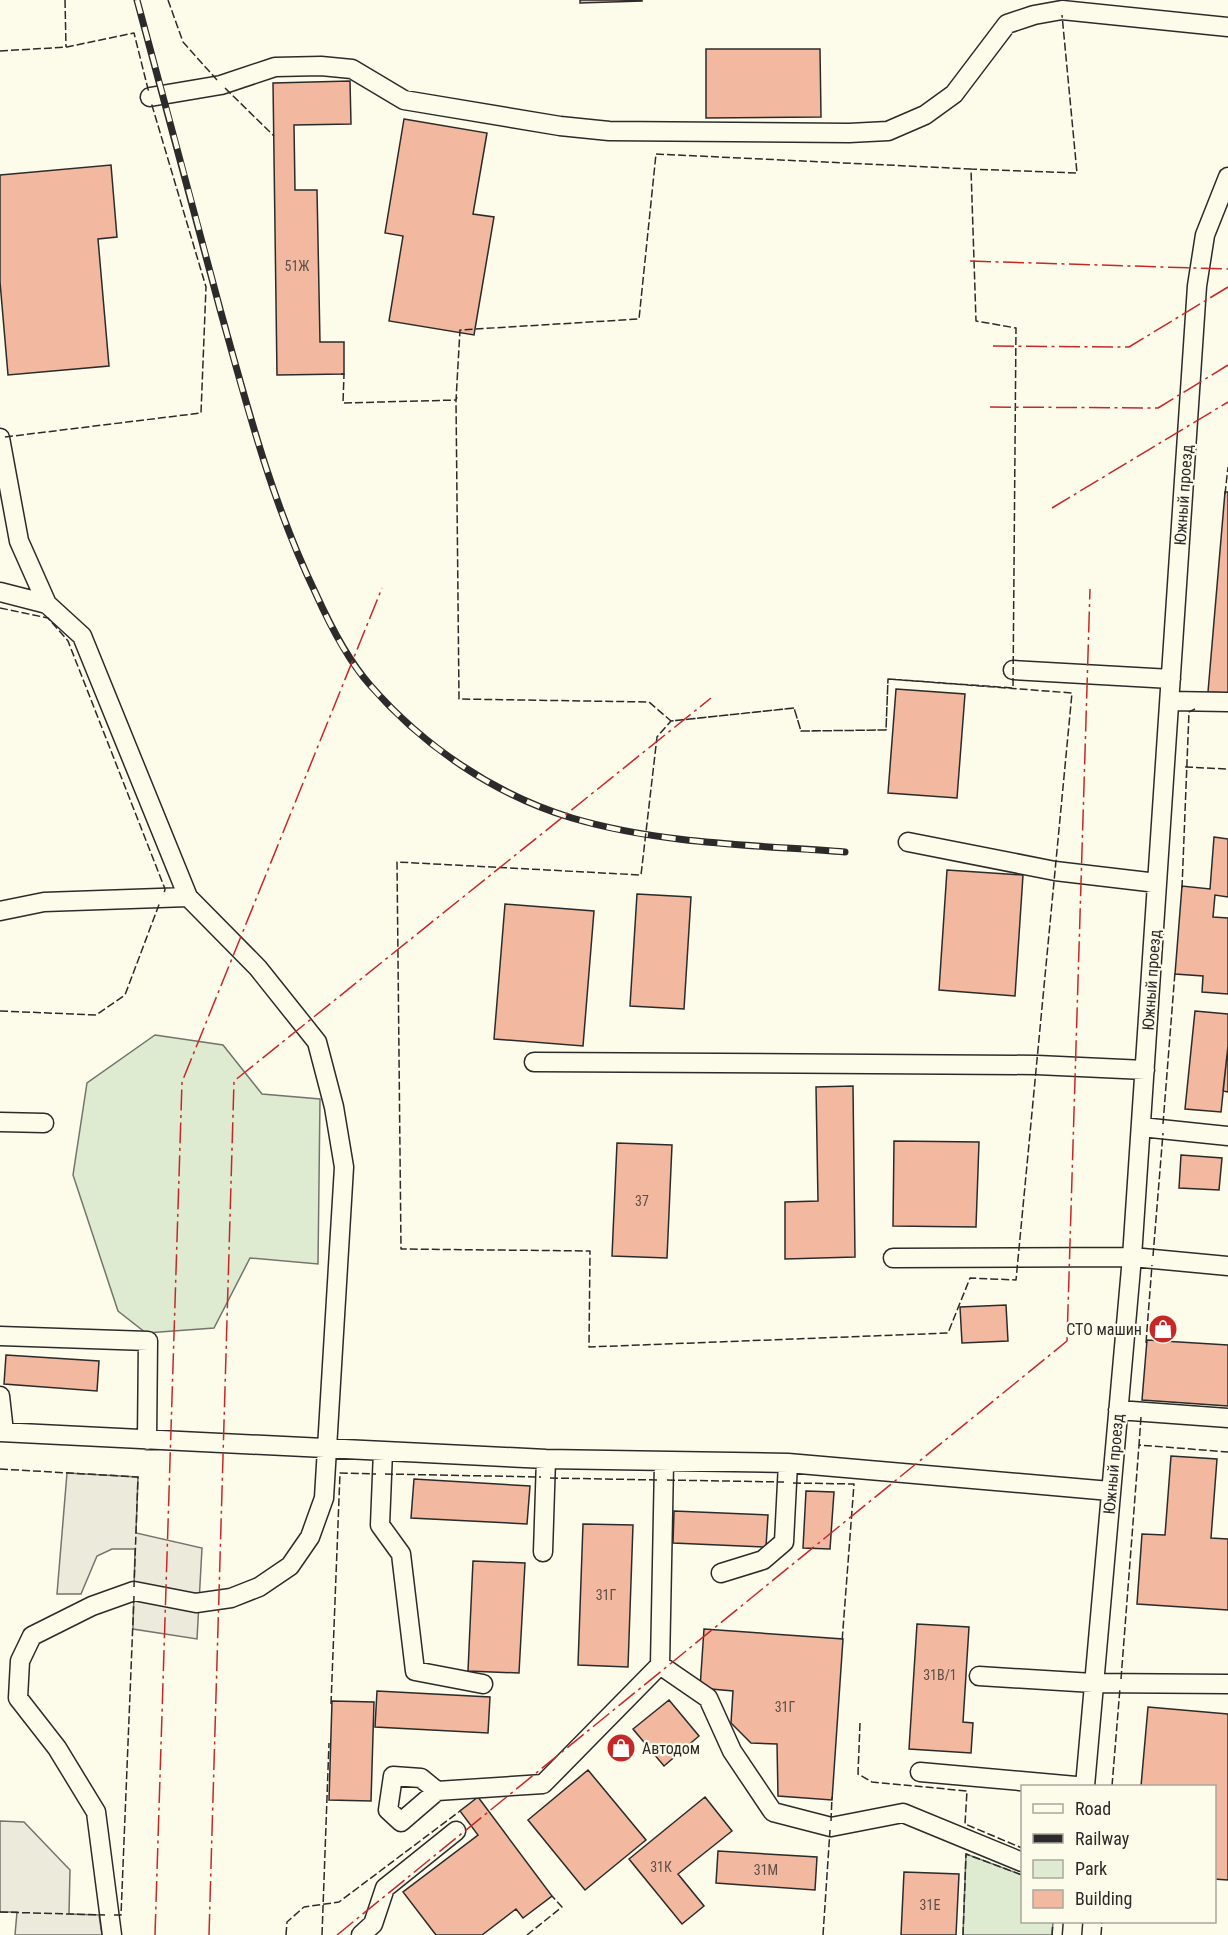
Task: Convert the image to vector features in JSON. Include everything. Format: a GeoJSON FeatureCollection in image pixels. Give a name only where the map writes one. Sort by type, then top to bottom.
{"type":"FeatureCollection","features":[{"type":"Feature","properties":{"kind":"street"},"geometry":{"type":"LineString","coordinates":[[150,97],[221,85],[275,67],[321,66],[352,69],[404,100],[560,126],[609,131],[849,133],[888,131],[925,115],[954,94],[1007,24],[1034,15],[1062,10],[1228,27]]}},
{"type":"Feature","properties":{"kind":"street","name":"Южный проезд"},"geometry":{"type":"LineString","coordinates":[[1085,1785],[1132,1257],[1197,286],[1205,235],[1228,177]]}},
{"type":"Feature","properties":{"kind":"street"},"geometry":{"type":"LineString","coordinates":[[0,438],[19,541],[47,604],[82,636],[188,897],[258,968],[317,1042],[334,1107],[344,1167],[324,1498],[310,1536],[290,1566],[259,1587],[231,1598],[196,1603],[134,1591],[92,1606],[32,1636],[20,1661],[18,1698],[57,1748],[96,1812],[112,1935]]}},
{"type":"Feature","properties":{"kind":"street"},"geometry":{"type":"LineString","coordinates":[[0,592],[47,604]]}},
{"type":"Feature","properties":{"kind":"street"},"geometry":{"type":"LineString","coordinates":[[1013,670],[1171,679]]}},
{"type":"Feature","properties":{"kind":"street"},"geometry":{"type":"LineString","coordinates":[[1170,700],[1228,702]]}},
{"type":"Feature","properties":{"kind":"street"},"geometry":{"type":"LineString","coordinates":[[908,842],[1055,871],[1158,883]]}},
{"type":"Feature","properties":{"kind":"street"},"geometry":{"type":"LineString","coordinates":[[0,911],[44,902],[188,897]]}},
{"type":"Feature","properties":{"kind":"street"},"geometry":{"type":"LineString","coordinates":[[534,1062],[1037,1065],[1145,1070]]}},
{"type":"Feature","properties":{"kind":"street"},"geometry":{"type":"LineString","coordinates":[[0,1122],[45,1123]]}},
{"type":"Feature","properties":{"kind":"street"},"geometry":{"type":"LineString","coordinates":[[1141,1127],[1228,1136]]}},
{"type":"Feature","properties":{"kind":"street"},"geometry":{"type":"LineString","coordinates":[[893,1258],[1132,1257],[1228,1266]]}},
{"type":"Feature","properties":{"kind":"street"},"geometry":{"type":"LineString","coordinates":[[0,1336],[148,1341],[147,1440]]}},
{"type":"Feature","properties":{"kind":"street"},"geometry":{"type":"LineString","coordinates":[[0,1396],[2,1432],[546,1459],[664,1463],[788,1463],[1110,1491]]}},
{"type":"Feature","properties":{"kind":"street"},"geometry":{"type":"LineString","coordinates":[[1118,1410],[1228,1418]]}},
{"type":"Feature","properties":{"kind":"street"},"geometry":{"type":"LineString","coordinates":[[382,1451],[380,1526],[401,1554],[415,1671],[483,1684]]}},
{"type":"Feature","properties":{"kind":"street"},"geometry":{"type":"LineString","coordinates":[[543,1552],[546,1459]]}},
{"type":"Feature","properties":{"kind":"street"},"geometry":{"type":"LineString","coordinates":[[437,1791],[543,1784],[660,1665],[664,1463]]}},
{"type":"Feature","properties":{"kind":"street"},"geometry":{"type":"LineString","coordinates":[[721,1573],[763,1560],[784,1542],[788,1463]]}},
{"type":"Feature","properties":{"kind":"street"},"geometry":{"type":"LineString","coordinates":[[660,1665],[708,1698],[732,1751],[773,1812],[831,1827],[903,1813],[1021,1861]]}},
{"type":"Feature","properties":{"kind":"street"},"geometry":{"type":"LineString","coordinates":[[979,1676],[1093,1683],[1228,1684]]}},
{"type":"Feature","properties":{"kind":"street"},"geometry":{"type":"LineString","coordinates":[[920,1772],[1065,1785]]}},
{"type":"Feature","properties":{"kind":"street"},"geometry":{"type":"LineString","coordinates":[[361,1935],[373,1924],[385,1888],[456,1831]]}},
{"type":"Feature","properties":{"kind":"green space"},"geometry":{"type":"Polygon","coordinates":[[[155,1035],[223,1045],[262,1094],[320,1099],[318,1264],[250,1258],[214,1328],[146,1333],[118,1311],[73,1175],[87,1083],[155,1035]]]}},
{"type":"Feature","properties":{"kind":"green space"},"geometry":{"type":"Polygon","coordinates":[[[966,1854],[1021,1875],[1021,1923],[1053,1923],[1052,1935],[963,1935],[966,1854]]]}},
{"type":"Feature","properties":{"kind":"shaded area"},"geometry":{"type":"Polygon","coordinates":[[[67,1473],[138,1477],[136,1533],[202,1548],[197,1639],[133,1629],[135,1549],[112,1549],[97,1556],[81,1594],[57,1594],[67,1473]]]}},
{"type":"Feature","properties":{"kind":"shaded area"},"geometry":{"type":"Polygon","coordinates":[[[0,1821],[24,1822],[70,1870],[69,1914],[99,1915],[102,1935],[15,1935],[17,1912],[0,1912],[0,1821]]]}},
{"type":"Feature","properties":{"kind":"building"},"geometry":{"type":"Polygon","coordinates":[[[580,0],[642,0],[642,1],[580,3],[580,0]]]}},
{"type":"Feature","properties":{"kind":"building"},"geometry":{"type":"Polygon","coordinates":[[[706,49],[820,49],[821,117],[706,118],[706,49]]]}},
{"type":"Feature","properties":{"kind":"building"},"geometry":{"type":"Polygon","coordinates":[[[350,81],[351,124],[294,125],[295,190],[317,190],[320,342],[344,342],[344,374],[277,375],[273,83],[350,81]]]}},
{"type":"Feature","properties":{"kind":"building"},"geometry":{"type":"Polygon","coordinates":[[[404,119],[487,133],[473,214],[494,217],[474,335],[389,321],[403,236],[385,233],[404,119]]]}},
{"type":"Feature","properties":{"kind":"building"},"geometry":{"type":"Polygon","coordinates":[[[111,165],[117,237],[98,239],[109,366],[8,375],[0,282],[0,175],[111,165]]]}},
{"type":"Feature","properties":{"kind":"building"},"geometry":{"type":"Polygon","coordinates":[[[1225,492],[1228,492],[1228,693],[1208,692],[1225,492]]]}},
{"type":"Feature","properties":{"kind":"building"},"geometry":{"type":"Polygon","coordinates":[[[896,689],[965,694],[957,798],[888,793],[896,689]]]}},
{"type":"Feature","properties":{"kind":"building"},"geometry":{"type":"Polygon","coordinates":[[[1214,837],[1228,839],[1228,897],[1215,895],[1213,917],[1228,918],[1228,994],[1202,992],[1203,976],[1175,974],[1182,886],[1210,889],[1214,837]]]}},
{"type":"Feature","properties":{"kind":"building"},"geometry":{"type":"Polygon","coordinates":[[[947,870],[1023,875],[1015,996],[939,990],[947,870]]]}},
{"type":"Feature","properties":{"kind":"building"},"geometry":{"type":"Polygon","coordinates":[[[637,894],[691,897],[684,1009],[630,1006],[637,894]]]}},
{"type":"Feature","properties":{"kind":"building"},"geometry":{"type":"Polygon","coordinates":[[[505,904],[594,911],[583,1046],[494,1039],[505,904]]]}},
{"type":"Feature","properties":{"kind":"building"},"geometry":{"type":"Polygon","coordinates":[[[1195,1011],[1228,1014],[1228,1046],[1221,1112],[1185,1109],[1195,1011]]]}},
{"type":"Feature","properties":{"kind":"building"},"geometry":{"type":"Polygon","coordinates":[[[1228,1046],[1228,1092],[1223,1091],[1228,1046]]]}},
{"type":"Feature","properties":{"kind":"building"},"geometry":{"type":"Polygon","coordinates":[[[853,1086],[855,1257],[785,1259],[785,1202],[818,1201],[816,1087],[853,1086]]]}},
{"type":"Feature","properties":{"kind":"building"},"geometry":{"type":"Polygon","coordinates":[[[894,1141],[979,1142],[976,1227],[893,1226],[894,1141]]]}},
{"type":"Feature","properties":{"kind":"building"},"geometry":{"type":"Polygon","coordinates":[[[617,1143],[672,1145],[667,1258],[612,1256],[617,1143]]]}},
{"type":"Feature","properties":{"kind":"building"},"geometry":{"type":"Polygon","coordinates":[[[1181,1155],[1222,1158],[1219,1190],[1179,1188],[1181,1155]]]}},
{"type":"Feature","properties":{"kind":"building"},"geometry":{"type":"Polygon","coordinates":[[[1006,1305],[1008,1341],[962,1343],[960,1307],[1006,1305]]]}},
{"type":"Feature","properties":{"kind":"building"},"geometry":{"type":"Polygon","coordinates":[[[1147,1340],[1228,1345],[1228,1406],[1142,1400],[1147,1340]]]}},
{"type":"Feature","properties":{"kind":"building"},"geometry":{"type":"Polygon","coordinates":[[[6,1355],[99,1361],[97,1391],[4,1384],[6,1355]]]}},
{"type":"Feature","properties":{"kind":"building"},"geometry":{"type":"Polygon","coordinates":[[[1171,1456],[1217,1459],[1211,1538],[1228,1539],[1228,1610],[1137,1604],[1142,1534],[1165,1535],[1171,1456]]]}},
{"type":"Feature","properties":{"kind":"building"},"geometry":{"type":"Polygon","coordinates":[[[414,1479],[530,1486],[527,1524],[411,1518],[414,1479]]]}},
{"type":"Feature","properties":{"kind":"building"},"geometry":{"type":"Polygon","coordinates":[[[806,1491],[834,1492],[830,1549],[803,1548],[806,1491]]]}},
{"type":"Feature","properties":{"kind":"building"},"geometry":{"type":"Polygon","coordinates":[[[674,1511],[768,1515],[766,1547],[673,1543],[674,1511]]]}},
{"type":"Feature","properties":{"kind":"building"},"geometry":{"type":"Polygon","coordinates":[[[583,1524],[633,1525],[628,1667],[578,1665],[583,1524]]]}},
{"type":"Feature","properties":{"kind":"building"},"geometry":{"type":"Polygon","coordinates":[[[473,1561],[525,1563],[519,1673],[468,1671],[473,1561]]]}},
{"type":"Feature","properties":{"kind":"building"},"geometry":{"type":"Polygon","coordinates":[[[917,1624],[969,1627],[963,1722],[973,1723],[971,1753],[909,1749],[917,1624]]]}},
{"type":"Feature","properties":{"kind":"building"},"geometry":{"type":"Polygon","coordinates":[[[704,1629],[843,1639],[832,1800],[778,1796],[777,1744],[751,1743],[731,1723],[733,1691],[700,1688],[704,1629]]]}},
{"type":"Feature","properties":{"kind":"building"},"geometry":{"type":"Polygon","coordinates":[[[377,1691],[490,1697],[488,1733],[375,1727],[377,1691]]]}},
{"type":"Feature","properties":{"kind":"building"},"geometry":{"type":"Polygon","coordinates":[[[669,1700],[699,1736],[664,1766],[633,1729],[669,1700]]]}},
{"type":"Feature","properties":{"kind":"building"},"geometry":{"type":"Polygon","coordinates":[[[332,1701],[374,1702],[371,1801],[329,1800],[332,1701]]]}},
{"type":"Feature","properties":{"kind":"building"},"geometry":{"type":"Polygon","coordinates":[[[1148,1707],[1228,1714],[1228,1880],[1216,1879],[1216,1785],[1141,1785],[1148,1707]]]}},
{"type":"Feature","properties":{"kind":"building"},"geometry":{"type":"Polygon","coordinates":[[[588,1770],[646,1840],[585,1890],[528,1820],[588,1770]]]}},
{"type":"Feature","properties":{"kind":"building"},"geometry":{"type":"Polygon","coordinates":[[[478,1797],[552,1896],[523,1918],[516,1909],[482,1935],[436,1935],[403,1892],[478,1835],[460,1811],[478,1797]]]}},
{"type":"Feature","properties":{"kind":"building"},"geometry":{"type":"Polygon","coordinates":[[[705,1797],[732,1831],[678,1874],[704,1906],[682,1924],[629,1859],[705,1797]]]}},
{"type":"Feature","properties":{"kind":"building"},"geometry":{"type":"Polygon","coordinates":[[[718,1851],[817,1857],[815,1890],[716,1883],[718,1851]]]}},
{"type":"Feature","properties":{"kind":"building"},"geometry":{"type":"Polygon","coordinates":[[[904,1872],[959,1874],[956,1935],[901,1935],[904,1872]]]}},
{"type":"Feature","properties":{"kind":"railway"},"geometry":{"type":"LineString","coordinates":[[137,0],[230,345],[273,489],[300,560],[327,618],[346,653],[370,685],[413,728],[462,766],[488,782],[543,808],[605,827],[673,838],[845,852]]}},
{"type":"Feature","properties":{"kind":"fence"},"geometry":{"type":"LineString","coordinates":[[65,0],[66,47]]}},
{"type":"Feature","properties":{"kind":"fence"},"geometry":{"type":"LineString","coordinates":[[168,0],[183,42],[217,80]]}},
{"type":"Feature","properties":{"kind":"fence"},"geometry":{"type":"LineString","coordinates":[[969,169],[1077,173],[1062,15]]}},
{"type":"Feature","properties":{"kind":"fence"},"geometry":{"type":"LineString","coordinates":[[0,51],[67,47],[134,33],[149,93]]}},
{"type":"Feature","properties":{"kind":"fence"},"geometry":{"type":"LineString","coordinates":[[225,88],[274,136]]}},
{"type":"Feature","properties":{"kind":"fence"},"geometry":{"type":"LineString","coordinates":[[5,437],[201,413],[206,287],[151,102]]}},
{"type":"Feature","properties":{"kind":"fence"},"geometry":{"type":"LineString","coordinates":[[656,154],[971,169],[976,321],[1016,328],[1013,688],[888,679],[886,730],[801,731],[794,708],[671,721],[649,702],[459,699],[456,400],[460,330],[639,319],[656,154]]}},
{"type":"Feature","properties":{"kind":"fence"},"geometry":{"type":"LineString","coordinates":[[341,374],[344,374],[343,403],[456,400],[457,397]]}},
{"type":"Feature","properties":{"kind":"fence"},"geometry":{"type":"LineString","coordinates":[[1225,494],[1228,467]]}},
{"type":"Feature","properties":{"kind":"fence"},"geometry":{"type":"LineString","coordinates":[[0,608],[48,618],[68,641],[165,889],[164,894]]}},
{"type":"Feature","properties":{"kind":"fence"},"geometry":{"type":"LineString","coordinates":[[888,679],[1072,693],[1016,1280],[970,1278],[948,1333],[589,1347],[590,1251],[401,1249],[397,862],[641,875],[657,737],[671,721],[794,708],[801,731],[886,730],[888,679]]}},
{"type":"Feature","properties":{"kind":"fence"},"geometry":{"type":"LineString","coordinates":[[1182,888],[1189,712],[1195,709]]}},
{"type":"Feature","properties":{"kind":"fence"},"geometry":{"type":"LineString","coordinates":[[1185,767],[1228,769]]}},
{"type":"Feature","properties":{"kind":"fence"},"geometry":{"type":"LineString","coordinates":[[0,1011],[96,1015],[125,995],[160,902]]}},
{"type":"Feature","properties":{"kind":"fence"},"geometry":{"type":"LineString","coordinates":[[1163,1124],[1175,972]]}},
{"type":"Feature","properties":{"kind":"fence"},"geometry":{"type":"LineString","coordinates":[[1153,1256],[1163,1133]]}},
{"type":"Feature","properties":{"kind":"fence"},"geometry":{"type":"LineString","coordinates":[[1146,1343],[1152,1265]]}},
{"type":"Feature","properties":{"kind":"fence"},"geometry":{"type":"LineString","coordinates":[[1141,1417],[1139,1445],[1228,1452]]}},
{"type":"Feature","properties":{"kind":"fence"},"geometry":{"type":"LineString","coordinates":[[1121,1679],[1139,1445],[1141,1445]]}},
{"type":"Feature","properties":{"kind":"fence"},"geometry":{"type":"LineString","coordinates":[[0,1469],[138,1477],[134,1587]]}},
{"type":"Feature","properties":{"kind":"fence"},"geometry":{"type":"LineString","coordinates":[[331,1704],[340,1473],[376,1474]]}},
{"type":"Feature","properties":{"kind":"fence"},"geometry":{"type":"LineString","coordinates":[[385,1474],[541,1477]]}},
{"type":"Feature","properties":{"kind":"fence"},"geometry":{"type":"LineString","coordinates":[[550,1478],[658,1480]]}},
{"type":"Feature","properties":{"kind":"fence"},"geometry":{"type":"LineString","coordinates":[[667,1480],[784,1482]]}},
{"type":"Feature","properties":{"kind":"fence"},"geometry":{"type":"LineString","coordinates":[[793,1483],[854,1484],[842,1642]]}},
{"type":"Feature","properties":{"kind":"fence"},"geometry":{"type":"LineString","coordinates":[[114,1915],[121,1915],[134,1596]]}},
{"type":"Feature","properties":{"kind":"fence"},"geometry":{"type":"LineString","coordinates":[[1112,1785],[1120,1688]]}},
{"type":"Feature","properties":{"kind":"fence"},"geometry":{"type":"LineString","coordinates":[[860,1723],[858,1774],[872,1782],[967,1791],[965,1824],[1021,1848]]}},
{"type":"Feature","properties":{"kind":"fence"},"geometry":{"type":"LineString","coordinates":[[322,1935],[329,1743]]}},
{"type":"Feature","properties":{"kind":"fence"},"geometry":{"type":"LineString","coordinates":[[831,1821],[832,1797]]}},
{"type":"Feature","properties":{"kind":"fence"},"geometry":{"type":"LineString","coordinates":[[286,1935],[287,1922],[304,1907],[339,1902],[460,1811]]}},
{"type":"Feature","properties":{"kind":"fence"},"geometry":{"type":"LineString","coordinates":[[823,1935],[830,1830]]}},
{"type":"Feature","properties":{"kind":"fence"},"geometry":{"type":"LineString","coordinates":[[963,1935],[966,1854],[1021,1875]]}},
{"type":"Feature","properties":{"kind":"fence"},"geometry":{"type":"LineString","coordinates":[[527,1935],[562,1907],[552,1896]]}},
{"type":"Feature","properties":{"kind":"fence"},"geometry":{"type":"LineString","coordinates":[[0,1912],[105,1915]]}},
{"type":"Feature","properties":{"kind":"fence"},"geometry":{"type":"LineString","coordinates":[[1052,1935],[1053,1923]]}},
{"type":"Feature","properties":{"kind":"fence"},"geometry":{"type":"LineString","coordinates":[[1101,1935],[1102,1923]]}},
{"type":"Feature","properties":{"kind":"power"},"geometry":{"type":"LineString","coordinates":[[970,261],[1228,269]]}},
{"type":"Feature","properties":{"kind":"power"},"geometry":{"type":"LineString","coordinates":[[993,346],[1129,347],[1228,287]]}},
{"type":"Feature","properties":{"kind":"power"},"geometry":{"type":"LineString","coordinates":[[990,407],[1158,408],[1228,365]]}},
{"type":"Feature","properties":{"kind":"power"},"geometry":{"type":"LineString","coordinates":[[1052,508],[1228,402]]}},
{"type":"Feature","properties":{"kind":"power"},"geometry":{"type":"LineString","coordinates":[[155,1935],[182,1082],[382,588]]}},
{"type":"Feature","properties":{"kind":"power"},"geometry":{"type":"LineString","coordinates":[[337,1935],[1067,1341],[1090,589]]}},
{"type":"Feature","properties":{"kind":"power"},"geometry":{"type":"LineString","coordinates":[[209,1935],[234,1081],[711,698]]}},
{"type":"Feature","properties":{"kind":"place","name":"СТО машин"},"geometry":{"type":"Point","coordinates":[1163,1329]}},
{"type":"Feature","properties":{"kind":"place","name":"Автодом"},"geometry":{"type":"Point","coordinates":[621,1748]}}]}
